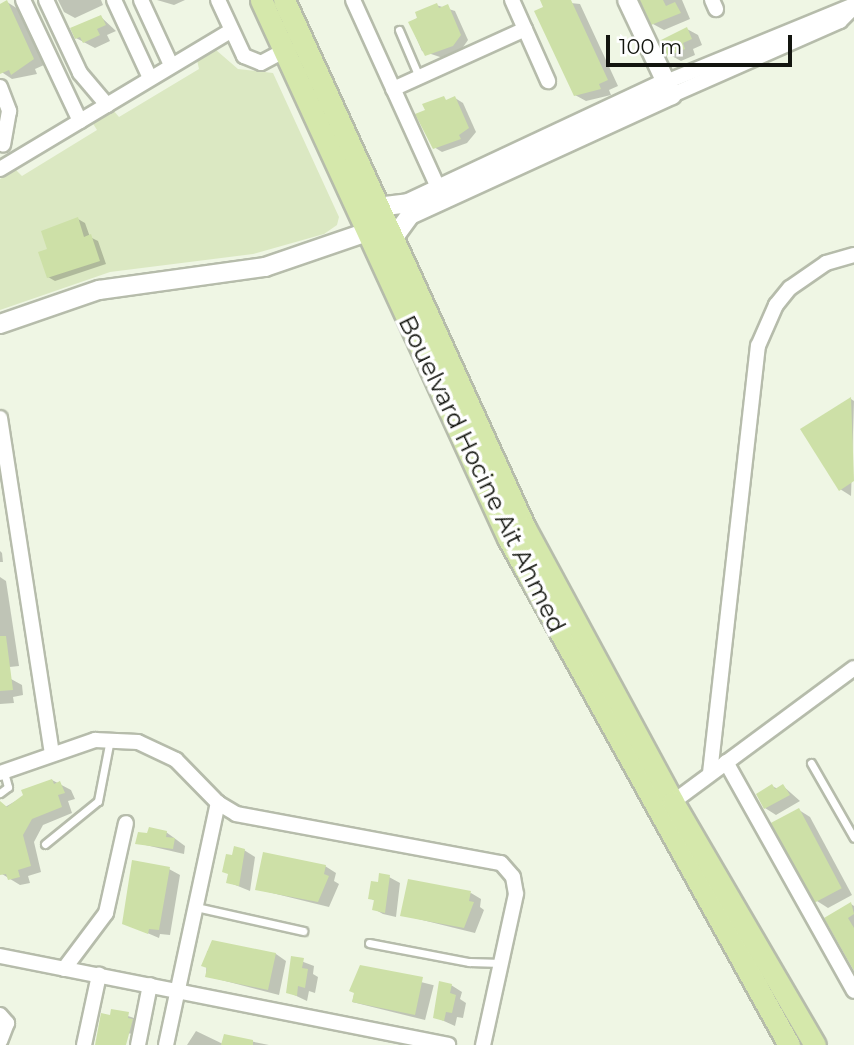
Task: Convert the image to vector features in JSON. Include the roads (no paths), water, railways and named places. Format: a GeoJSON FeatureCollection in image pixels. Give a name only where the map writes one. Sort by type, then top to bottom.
{"type":"FeatureCollection","features":[{"type":"Feature","properties":{"kind":"main road","name":"Bouelvard Hocine Ait Ahmed"},"geometry":{"type":"LineString","coordinates":[[261,0],[508,538],[789,1045]]}},
{"type":"Feature","properties":{"kind":"main road"},"geometry":{"type":"LineString","coordinates":[[284,0],[525,528],[673,802],[815,1045]]}},
{"type":"Feature","properties":{"kind":"street"},"geometry":{"type":"LineString","coordinates":[[23,0],[80,121]]}},
{"type":"Feature","properties":{"kind":"street"},"geometry":{"type":"LineString","coordinates":[[46,0],[80,73],[107,105]]}},
{"type":"Feature","properties":{"kind":"street"},"geometry":{"type":"LineString","coordinates":[[114,0],[150,78]]}},
{"type":"Feature","properties":{"kind":"street"},"geometry":{"type":"LineString","coordinates":[[141,0],[171,65]]}},
{"type":"Feature","properties":{"kind":"street"},"geometry":{"type":"LineString","coordinates":[[218,0],[244,56],[255,62],[268,61],[284,51]]}},
{"type":"Feature","properties":{"kind":"street"},"geometry":{"type":"LineString","coordinates":[[353,0],[441,194]]}},
{"type":"Feature","properties":{"kind":"street"},"geometry":{"type":"LineString","coordinates":[[512,0],[548,81]]}},
{"type":"Feature","properties":{"kind":"street"},"geometry":{"type":"LineString","coordinates":[[627,0],[669,88]]}},
{"type":"Feature","properties":{"kind":"street"},"geometry":{"type":"LineString","coordinates":[[377,207],[401,206],[441,194],[854,4]]}},
{"type":"Feature","properties":{"kind":"street"},"geometry":{"type":"LineString","coordinates":[[393,89],[525,29]]}},
{"type":"Feature","properties":{"kind":"street"},"geometry":{"type":"LineString","coordinates":[[0,169],[231,31]]}},
{"type":"Feature","properties":{"kind":"street"},"geometry":{"type":"LineString","coordinates":[[0,87],[9,111],[3,144]]}},
{"type":"Feature","properties":{"kind":"street"},"geometry":{"type":"LineString","coordinates":[[392,240],[410,215],[441,194]]}},
{"type":"Feature","properties":{"kind":"street"},"geometry":{"type":"LineString","coordinates":[[0,324],[99,290],[265,267],[367,232]]}},
{"type":"Feature","properties":{"kind":"street"},"geometry":{"type":"LineString","coordinates":[[710,773],[758,345],[776,305],[790,288],[826,263],[854,256]]}},
{"type":"Feature","properties":{"kind":"street"},"geometry":{"type":"LineString","coordinates":[[0,418],[52,754]]}},
{"type":"Feature","properties":{"kind":"street"},"geometry":{"type":"LineString","coordinates":[[673,802],[854,668]]}},
{"type":"Feature","properties":{"kind":"street"},"geometry":{"type":"LineString","coordinates":[[2,773],[52,754],[110,738],[138,742],[164,752],[187,769],[218,803],[245,816],[501,863],[516,888],[483,1045]]}},
{"type":"Feature","properties":{"kind":"street"},"geometry":{"type":"LineString","coordinates":[[726,762],[853,989]]}},
{"type":"Feature","properties":{"kind":"street"},"geometry":{"type":"LineString","coordinates":[[166,1045],[218,803]]}},
{"type":"Feature","properties":{"kind":"street"},"geometry":{"type":"LineString","coordinates":[[64,969],[106,913],[126,823]]}},
{"type":"Feature","properties":{"kind":"street"},"geometry":{"type":"LineString","coordinates":[[0,956],[448,1045]]}},
{"type":"Feature","properties":{"kind":"street"},"geometry":{"type":"LineString","coordinates":[[84,1045],[99,975]]}},
{"type":"Feature","properties":{"kind":"street"},"geometry":{"type":"LineString","coordinates":[[138,1045],[150,985]]}},
{"type":"Feature","properties":{"kind":"street"},"geometry":{"type":"LineString","coordinates":[[0,1015],[7,1023],[0,1041]]}},
{"type":"Feature","properties":{"kind":"lane"},"geometry":{"type":"LineString","coordinates":[[400,30],[419,77]]}},
{"type":"Feature","properties":{"kind":"lane"},"geometry":{"type":"LineString","coordinates":[[45,844],[98,801],[110,738]]}},
{"type":"Feature","properties":{"kind":"lane"},"geometry":{"type":"LineString","coordinates":[[811,763],[854,838]]}},
{"type":"Feature","properties":{"kind":"lane"},"geometry":{"type":"LineString","coordinates":[[0,793],[8,787],[2,773]]}},
{"type":"Feature","properties":{"kind":"lane"},"geometry":{"type":"LineString","coordinates":[[196,907],[303,931]]}},
{"type":"Feature","properties":{"kind":"lane"},"geometry":{"type":"LineString","coordinates":[[369,943],[469,962],[500,963]]}}]}
